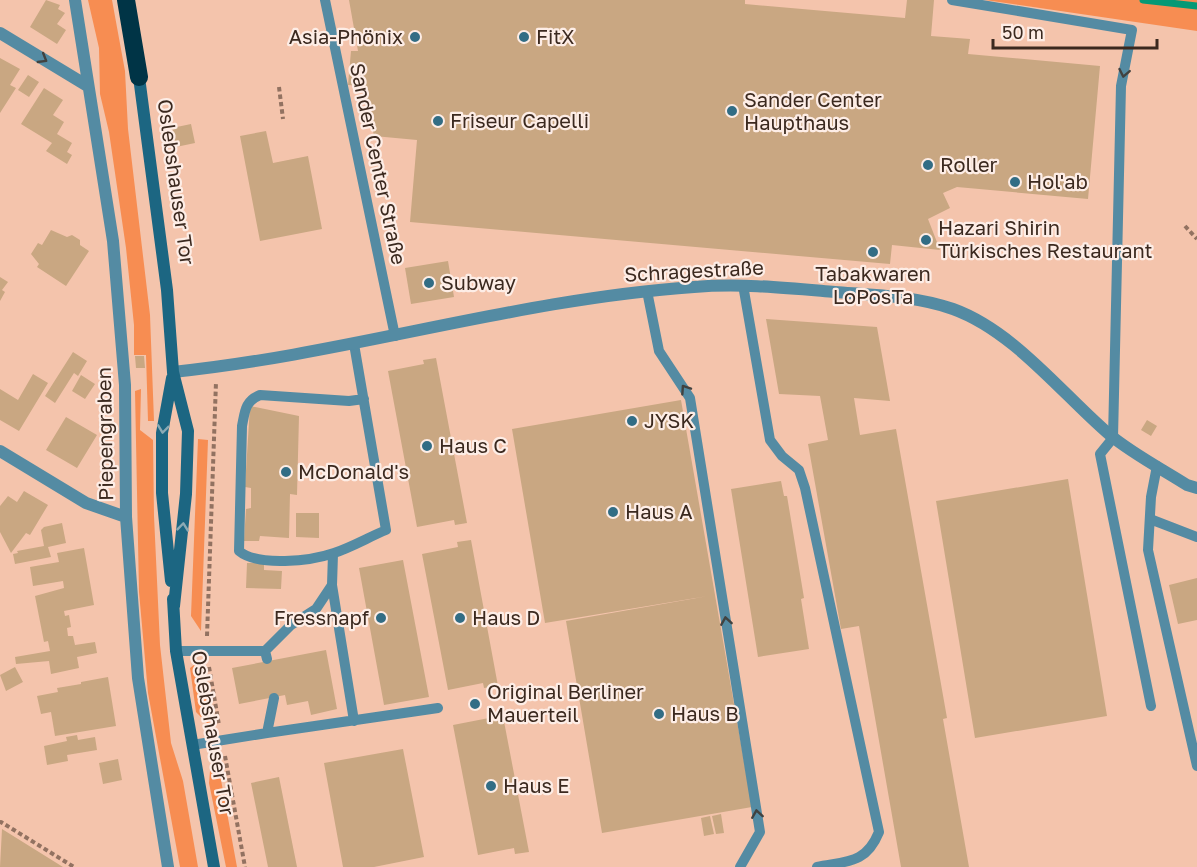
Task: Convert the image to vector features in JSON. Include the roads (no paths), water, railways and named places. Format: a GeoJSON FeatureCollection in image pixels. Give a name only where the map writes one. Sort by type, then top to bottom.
{"type":"FeatureCollection","features":[{"type":"Feature","properties":{"kind":"highway","name":"Oslebshauser Tor"},"geometry":{"type":"LineString","coordinates":[[126,0],[139,77]]}},
{"type":"Feature","properties":{"kind":"main road","name":"Oslebshauser Tor"},"geometry":{"type":"LineString","coordinates":[[139,77],[166,278],[173,372],[188,431],[186,494],[174,606]]}},
{"type":"Feature","properties":{"kind":"main road","name":"Oslebshauser Tor"},"geometry":{"type":"LineString","coordinates":[[173,372],[162,433],[162,493],[174,606],[176,651],[213,867]]}},
{"type":"Feature","properties":{"kind":"street","name":"Piepengraben"},"geometry":{"type":"LineString","coordinates":[[75,0],[86,85],[113,241],[125,385],[126,517],[138,678],[168,867]]}},
{"type":"Feature","properties":{"kind":"street"},"geometry":{"type":"LineString","coordinates":[[0,33],[86,85]]}},
{"type":"Feature","properties":{"kind":"street","name":"Schragestraße"},"geometry":{"type":"LineString","coordinates":[[173,372],[354,344],[592,298],[647,291],[744,285],[906,298],[953,309],[984,325],[1037,366],[1113,438],[1197,488]]}},
{"type":"Feature","properties":{"kind":"street"},"geometry":{"type":"LineString","coordinates":[[0,452],[86,503],[126,517]]}},
{"type":"Feature","properties":{"kind":"lane","name":"Sander Center Straße"},"geometry":{"type":"LineString","coordinates":[[325,0],[394,336]]}},
{"type":"Feature","properties":{"kind":"lane"},"geometry":{"type":"LineString","coordinates":[[952,0],[1132,30],[1121,86],[1113,438],[1100,454],[1151,706]]}},
{"type":"Feature","properties":{"kind":"lane"},"geometry":{"type":"LineString","coordinates":[[744,285],[770,440],[782,456],[799,470],[805,488],[879,832],[873,849],[861,858],[817,867]]}},
{"type":"Feature","properties":{"kind":"lane"},"geometry":{"type":"LineString","coordinates":[[647,291],[659,351],[690,398],[692,409],[760,832],[740,867]]}},
{"type":"Feature","properties":{"kind":"lane"},"geometry":{"type":"LineString","coordinates":[[354,344],[364,399],[386,530],[333,554],[283,561],[248,558],[239,551],[242,426],[246,406],[251,398],[260,395],[349,401],[364,399]]}},
{"type":"Feature","properties":{"kind":"lane"},"geometry":{"type":"LineString","coordinates":[[1157,466],[1148,550],[1197,766]]}},
{"type":"Feature","properties":{"kind":"lane"},"geometry":{"type":"LineString","coordinates":[[1150,519],[1197,537]]}},
{"type":"Feature","properties":{"kind":"lane"},"geometry":{"type":"LineString","coordinates":[[333,554],[332,585],[354,721]]}},
{"type":"Feature","properties":{"kind":"lane"},"geometry":{"type":"LineString","coordinates":[[176,651],[266,655],[291,625],[316,609],[332,585]]}},
{"type":"Feature","properties":{"kind":"lane"},"geometry":{"type":"LineString","coordinates":[[267,733],[274,698]]}},
{"type":"Feature","properties":{"kind":"lane"},"geometry":{"type":"LineString","coordinates":[[192,745],[438,708]]}},
{"type":"Feature","properties":{"kind":"waterway"},"geometry":{"type":"LineString","coordinates":[[1143,0],[1197,6]]}},
{"type":"Feature","properties":{"kind":"place","name":"Asia-Phönix"},"geometry":{"type":"Point","coordinates":[415,37]}},
{"type":"Feature","properties":{"kind":"place","name":"FitX"},"geometry":{"type":"Point","coordinates":[524,37]}},
{"type":"Feature","properties":{"kind":"place","name":"Sander Center Haupthaus"},"geometry":{"type":"Point","coordinates":[732,111]}},
{"type":"Feature","properties":{"kind":"place","name":"Friseur Capelli"},"geometry":{"type":"Point","coordinates":[438,121]}},
{"type":"Feature","properties":{"kind":"place","name":"Roller"},"geometry":{"type":"Point","coordinates":[928,165]}},
{"type":"Feature","properties":{"kind":"place","name":"Hol'ab"},"geometry":{"type":"Point","coordinates":[1015,182]}},
{"type":"Feature","properties":{"kind":"place","name":"Hazari Shirin Türkisches Restaurant"},"geometry":{"type":"Point","coordinates":[926,240]}},
{"type":"Feature","properties":{"kind":"place","name":"Tabakwaren LoPosTa"},"geometry":{"type":"Point","coordinates":[873,252]}},
{"type":"Feature","properties":{"kind":"place","name":"Subway"},"geometry":{"type":"Point","coordinates":[429,283]}},
{"type":"Feature","properties":{"kind":"place","name":"JYSK"},"geometry":{"type":"Point","coordinates":[632,421]}},
{"type":"Feature","properties":{"kind":"place","name":"Haus C"},"geometry":{"type":"Point","coordinates":[427,446]}},
{"type":"Feature","properties":{"kind":"place","name":"McDonald's"},"geometry":{"type":"Point","coordinates":[286,472]}},
{"type":"Feature","properties":{"kind":"place","name":"Haus A"},"geometry":{"type":"Point","coordinates":[613,512]}},
{"type":"Feature","properties":{"kind":"place","name":"Fressnapf"},"geometry":{"type":"Point","coordinates":[381,618]}},
{"type":"Feature","properties":{"kind":"place","name":"Haus D"},"geometry":{"type":"Point","coordinates":[460,618]}},
{"type":"Feature","properties":{"kind":"place","name":"Original Berliner Mauerteil"},"geometry":{"type":"Point","coordinates":[475,704]}},
{"type":"Feature","properties":{"kind":"place","name":"Haus B"},"geometry":{"type":"Point","coordinates":[659,714]}},
{"type":"Feature","properties":{"kind":"place","name":"Haus E"},"geometry":{"type":"Point","coordinates":[491,786]}}]}
